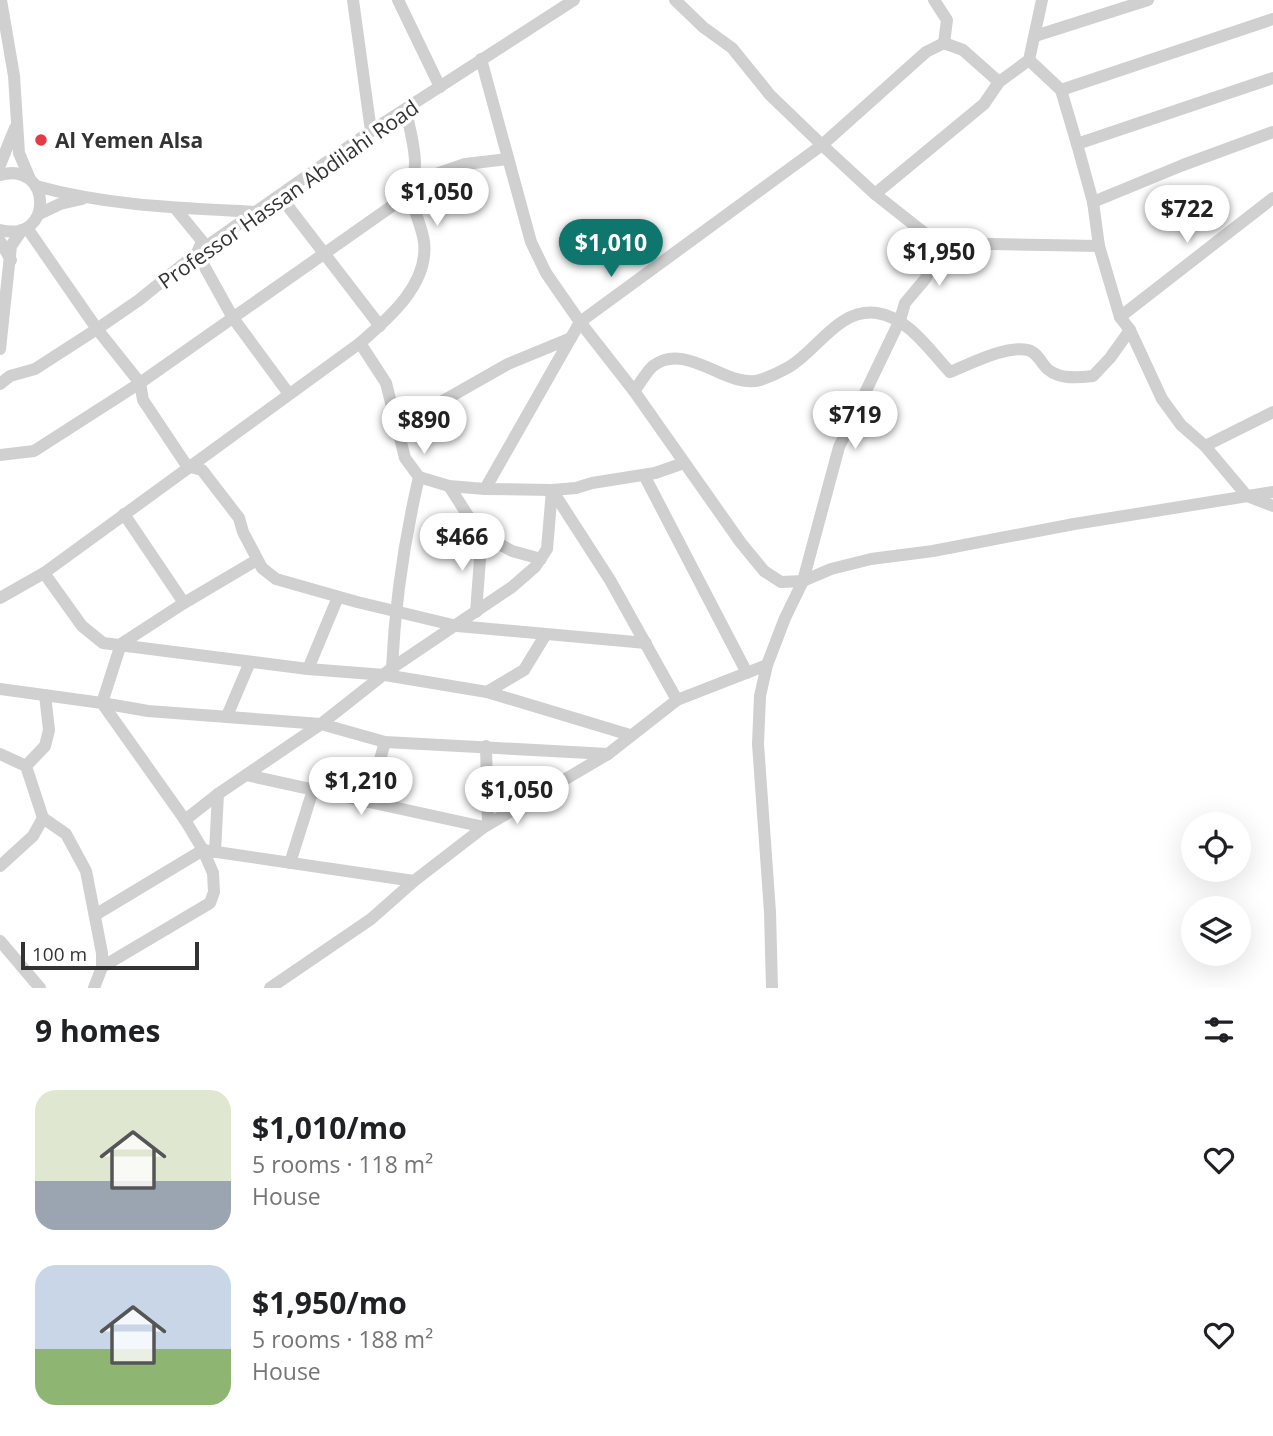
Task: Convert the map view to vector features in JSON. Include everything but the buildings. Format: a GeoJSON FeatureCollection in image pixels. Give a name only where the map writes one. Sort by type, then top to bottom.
{"type":"FeatureCollection","features":[{"type":"Feature","properties":{"kind":"street"},"geometry":{"type":"LineString","coordinates":[[1,0],[5,47],[14,76],[19,153],[41,204],[39,214]]}},
{"type":"Feature","properties":{"kind":"street"},"geometry":{"type":"LineString","coordinates":[[353,0],[371,131]]}},
{"type":"Feature","properties":{"kind":"street"},"geometry":{"type":"LineString","coordinates":[[398,0],[440,87]]}},
{"type":"Feature","properties":{"kind":"street","name":"Professor Hassan Abdilahi Road"},"geometry":{"type":"LineString","coordinates":[[0,384],[10,376],[35,369],[97,329],[139,300],[197,253],[371,131],[574,0]]}},
{"type":"Feature","properties":{"kind":"street"},"geometry":{"type":"LineString","coordinates":[[675,0],[703,27],[732,48],[770,95],[822,145],[875,194],[937,243],[1099,246]]}},
{"type":"Feature","properties":{"kind":"street"},"geometry":{"type":"LineString","coordinates":[[934,0],[947,20],[944,43]]}},
{"type":"Feature","properties":{"kind":"street"},"geometry":{"type":"LineString","coordinates":[[875,194],[985,104],[999,82],[1029,60],[1042,0]]}},
{"type":"Feature","properties":{"kind":"street"},"geometry":{"type":"LineString","coordinates":[[1034,36],[1148,0]]}},
{"type":"Feature","properties":{"kind":"street"},"geometry":{"type":"LineString","coordinates":[[1061,90],[1273,19]]}},
{"type":"Feature","properties":{"kind":"street"},"geometry":{"type":"LineString","coordinates":[[485,489],[580,322],[822,145],[926,52],[944,43],[963,50],[999,82]]}},
{"type":"Feature","properties":{"kind":"street"},"geometry":{"type":"LineString","coordinates":[[481,59],[531,242],[546,273],[634,391],[741,543],[764,571],[781,582],[803,581],[831,569],[871,559],[933,551],[1074,524],[1273,492]]}},
{"type":"Feature","properties":{"kind":"street"},"geometry":{"type":"LineString","coordinates":[[1029,60],[1061,90],[1093,202],[1099,246],[1120,317],[1130,330],[1162,399],[1181,425],[1205,446],[1247,496],[1273,506]]}},
{"type":"Feature","properties":{"kind":"street"},"geometry":{"type":"LineString","coordinates":[[1077,144],[1273,78]]}},
{"type":"Feature","properties":{"kind":"street"},"geometry":{"type":"LineString","coordinates":[[0,598],[44,573],[187,466],[360,343],[380,326],[415,284],[422,267],[424,243],[411,194],[415,163],[405,110]]}},
{"type":"Feature","properties":{"kind":"street"},"geometry":{"type":"LineString","coordinates":[[0,166],[18,121]]}},
{"type":"Feature","properties":{"kind":"street"},"geometry":{"type":"LineString","coordinates":[[1093,202],[1273,132]]}},
{"type":"Feature","properties":{"kind":"street"},"geometry":{"type":"LineString","coordinates":[[0,455],[34,451],[140,383],[439,173],[465,164],[508,159]]}},
{"type":"Feature","properties":{"kind":"street"},"geometry":{"type":"LineString","coordinates":[[0,175],[12,173],[33,183],[86,198],[175,208],[256,212]]}},
{"type":"Feature","properties":{"kind":"street"},"geometry":{"type":"LineString","coordinates":[[280,196],[380,326]]}},
{"type":"Feature","properties":{"kind":"street"},"geometry":{"type":"LineString","coordinates":[[0,349],[11,246],[39,214],[60,204],[86,198]]}},
{"type":"Feature","properties":{"kind":"street"},"geometry":{"type":"LineString","coordinates":[[1120,317],[1273,198]]}},
{"type":"Feature","properties":{"kind":"street"},"geometry":{"type":"LineString","coordinates":[[175,208],[202,242],[197,253],[233,318],[289,394]]}},
{"type":"Feature","properties":{"kind":"street"},"geometry":{"type":"LineString","coordinates":[[0,230],[8,232],[24,229]]}},
{"type":"Feature","properties":{"kind":"street"},"geometry":{"type":"LineString","coordinates":[[24,229],[140,383],[143,400],[187,466],[202,470],[239,518],[243,532],[262,568],[276,579],[457,626],[646,643]]}},
{"type":"Feature","properties":{"kind":"street"},"geometry":{"type":"LineString","coordinates":[[0,241],[11,260]]}},
{"type":"Feature","properties":{"kind":"street"},"geometry":{"type":"LineString","coordinates":[[772,988],[770,912],[758,744],[761,696],[767,665],[803,581],[839,447],[900,320],[905,303],[926,278],[937,243]]}},
{"type":"Feature","properties":{"kind":"street"},"geometry":{"type":"LineString","coordinates":[[634,391],[654,366],[668,360],[690,360],[729,377],[757,381],[790,366],[825,334],[851,317],[865,313],[878,313],[900,320],[950,372],[1011,349],[1030,350],[1040,358],[1045,367],[1063,377],[1093,376],[1130,330]]}},
{"type":"Feature","properties":{"kind":"street"},"geometry":{"type":"LineString","coordinates":[[397,427],[508,364],[571,338]]}},
{"type":"Feature","properties":{"kind":"street"},"geometry":{"type":"LineString","coordinates":[[360,343],[386,383],[405,458],[419,477],[449,486],[552,490],[644,475],[684,463]]}},
{"type":"Feature","properties":{"kind":"street"},"geometry":{"type":"LineString","coordinates":[[1205,446],[1273,412]]}},
{"type":"Feature","properties":{"kind":"street"},"geometry":{"type":"LineString","coordinates":[[644,475],[747,673]]}},
{"type":"Feature","properties":{"kind":"street"},"geometry":{"type":"LineString","coordinates":[[389,672],[406,531],[419,477]]}},
{"type":"Feature","properties":{"kind":"street"},"geometry":{"type":"LineString","coordinates":[[449,486],[479,533],[512,551],[541,559]]}},
{"type":"Feature","properties":{"kind":"street"},"geometry":{"type":"LineString","coordinates":[[185,820],[218,794],[321,724],[389,672],[512,587],[535,567],[547,549],[552,490]]}},
{"type":"Feature","properties":{"kind":"street"},"geometry":{"type":"LineString","coordinates":[[552,490],[610,580],[677,700]]}},
{"type":"Feature","properties":{"kind":"street"},"geometry":{"type":"LineString","coordinates":[[124,514],[184,603]]}},
{"type":"Feature","properties":{"kind":"street"},"geometry":{"type":"LineString","coordinates":[[476,612],[479,533]]}},
{"type":"Feature","properties":{"kind":"street"},"geometry":{"type":"LineString","coordinates":[[102,703],[121,645],[184,603],[257,560]]}},
{"type":"Feature","properties":{"kind":"street"},"geometry":{"type":"LineString","coordinates":[[44,573],[82,626],[103,642],[308,669],[389,672],[487,692],[631,734]]}},
{"type":"Feature","properties":{"kind":"street"},"geometry":{"type":"LineString","coordinates":[[308,669],[338,597]]}},
{"type":"Feature","properties":{"kind":"street"},"geometry":{"type":"LineString","coordinates":[[487,692],[524,670],[546,634]]}},
{"type":"Feature","properties":{"kind":"street"},"geometry":{"type":"LineString","coordinates":[[227,716],[250,662]]}},
{"type":"Feature","properties":{"kind":"street"},"geometry":{"type":"LineString","coordinates":[[270,988],[371,919],[414,881],[486,826],[608,754],[677,700],[767,665]]}},
{"type":"Feature","properties":{"kind":"street"},"geometry":{"type":"LineString","coordinates":[[0,689],[148,711],[321,724],[385,742],[608,754]]}},
{"type":"Feature","properties":{"kind":"street"},"geometry":{"type":"LineString","coordinates":[[26,766],[45,746],[49,730],[46,695]]}},
{"type":"Feature","properties":{"kind":"street"},"geometry":{"type":"LineString","coordinates":[[102,703],[209,851]]}},
{"type":"Feature","properties":{"kind":"street"},"geometry":{"type":"LineString","coordinates":[[368,802],[385,742]]}},
{"type":"Feature","properties":{"kind":"street"},"geometry":{"type":"LineString","coordinates":[[486,746],[486,826]]}},
{"type":"Feature","properties":{"kind":"street"},"geometry":{"type":"LineString","coordinates":[[0,754],[26,766],[43,818],[65,834],[86,871],[102,967],[94,988]]}},
{"type":"Feature","properties":{"kind":"street"},"geometry":{"type":"LineString","coordinates":[[246,775],[486,826]]}},
{"type":"Feature","properties":{"kind":"street"},"geometry":{"type":"LineString","coordinates":[[290,863],[313,790]]}},
{"type":"Feature","properties":{"kind":"street"},"geometry":{"type":"LineString","coordinates":[[102,967],[209,903],[214,892],[209,851],[218,794]]}},
{"type":"Feature","properties":{"kind":"street"},"geometry":{"type":"LineString","coordinates":[[0,866],[33,836],[43,818]]}},
{"type":"Feature","properties":{"kind":"street"},"geometry":{"type":"LineString","coordinates":[[94,915],[209,851],[414,881]]}},
{"type":"Feature","properties":{"kind":"street"},"geometry":{"type":"LineString","coordinates":[[0,941],[40,988]]}},
{"type":"Feature","properties":{"kind":"place","name":"Al Yemen Alsa"},"geometry":{"type":"Point","coordinates":[41,140]}}]}
